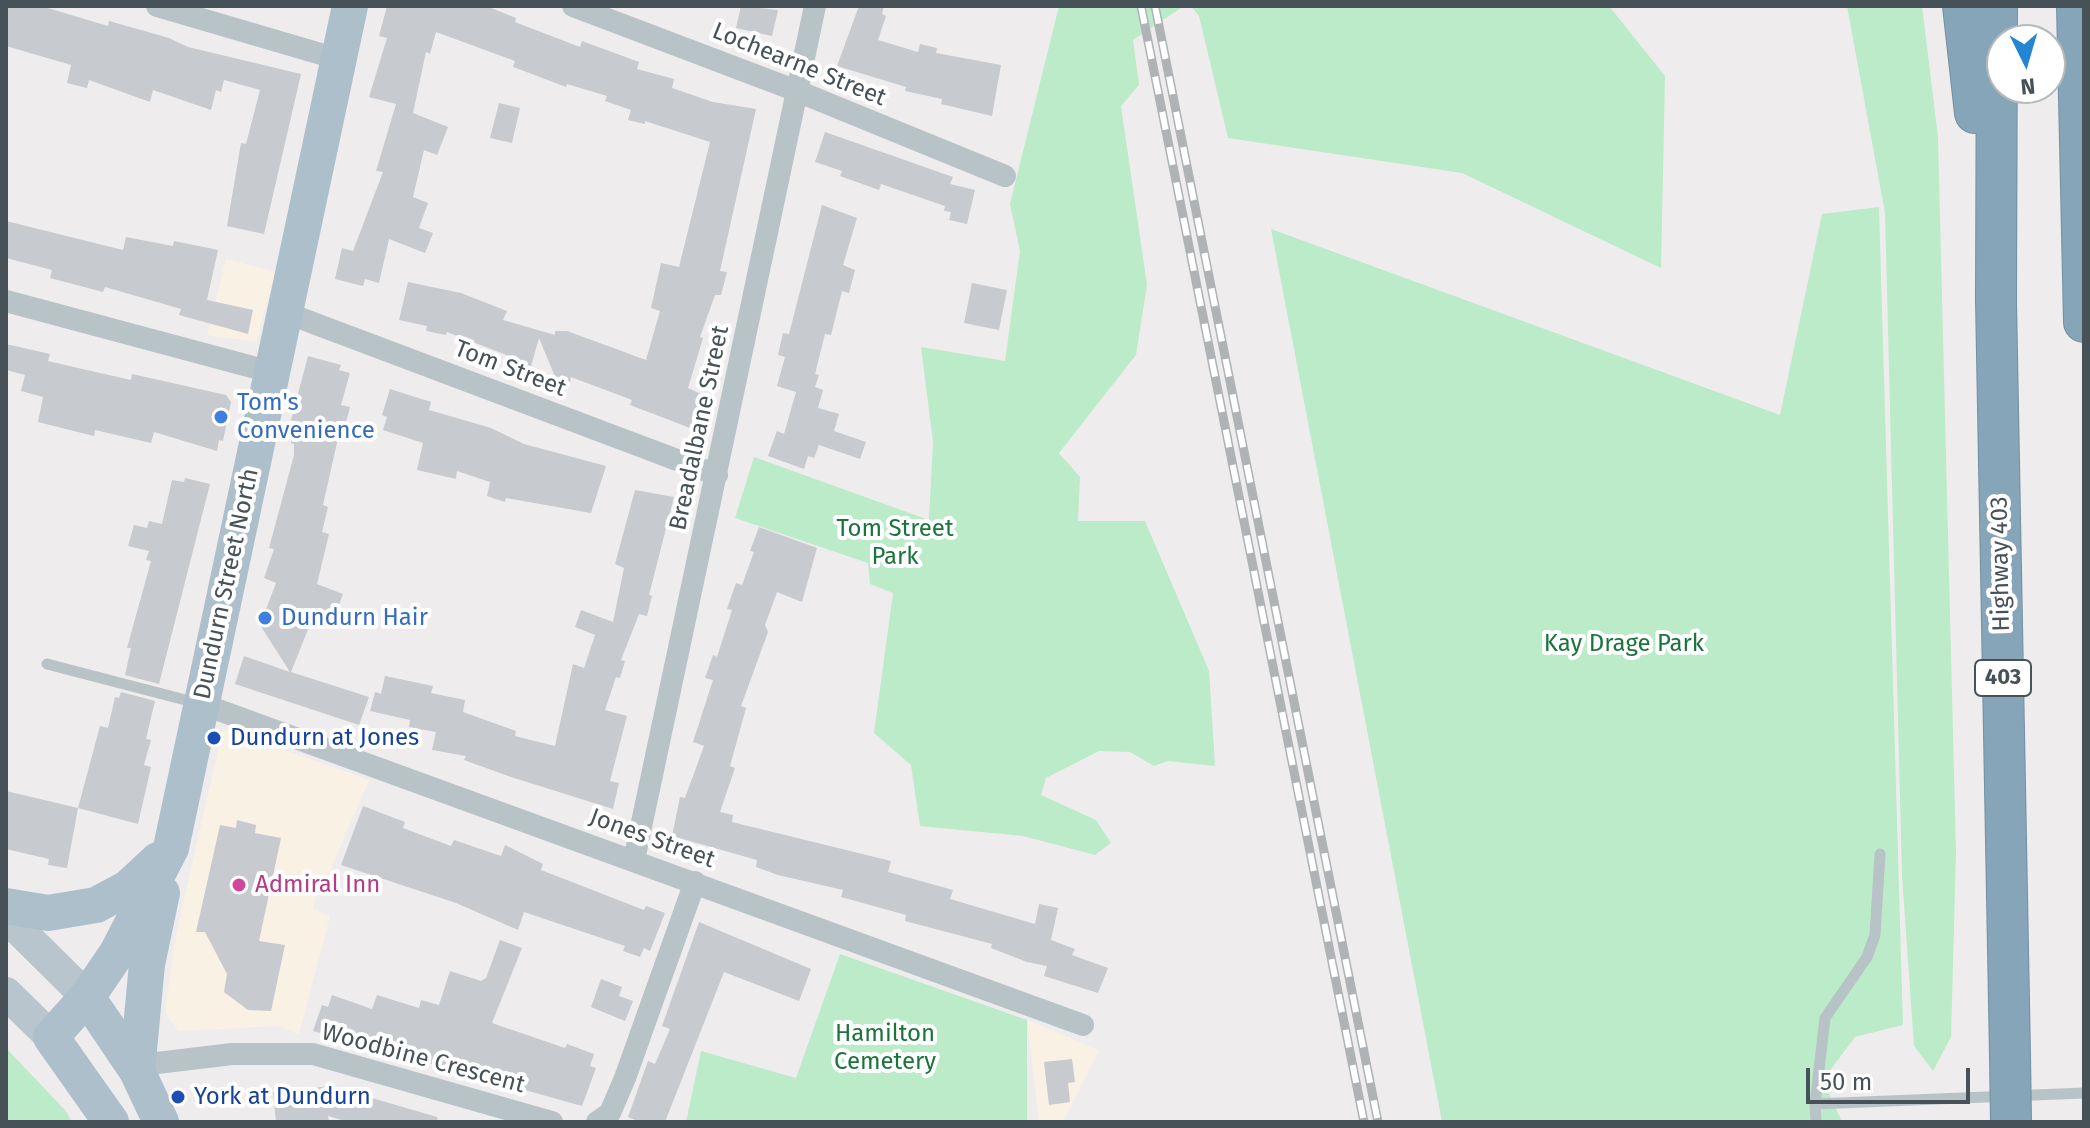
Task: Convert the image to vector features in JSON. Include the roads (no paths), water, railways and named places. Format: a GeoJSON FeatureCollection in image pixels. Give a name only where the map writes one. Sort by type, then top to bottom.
{"type":"FeatureCollection","features":[{"type":"Feature","properties":{"kind":"highway"},"geometry":{"type":"LineString","coordinates":[[1963,6],[1996,300]]}},
{"type":"Feature","properties":{"kind":"highway","name":"Highway 403"},"geometry":{"type":"LineString","coordinates":[[1997,6],[1996,300],[2011,1122]]}},
{"type":"Feature","properties":{"kind":"highway"},"geometry":{"type":"LineString","coordinates":[[2077,6],[2084,322]]}},
{"type":"Feature","properties":{"kind":"highway"},"geometry":{"type":"LineString","coordinates":[[2079,47],[2083,6]]}},
{"type":"Feature","properties":{"kind":"main road","name":"Dundurn Street North"},"geometry":{"type":"LineString","coordinates":[[51,1037],[87,997],[117,953],[171,848],[350,6]]}},
{"type":"Feature","properties":{"kind":"main road"},"geometry":{"type":"LineString","coordinates":[[6,906],[48,913],[96,905],[128,888],[171,848]]}},
{"type":"Feature","properties":{"kind":"main road"},"geometry":{"type":"LineString","coordinates":[[137,1071],[147,964],[171,848]]}},
{"type":"Feature","properties":{"kind":"main road"},"geometry":{"type":"LineString","coordinates":[[6,917],[87,997],[137,1071],[161,1122]]}},
{"type":"Feature","properties":{"kind":"main road"},"geometry":{"type":"LineString","coordinates":[[6,993],[51,1037],[111,1122]]}},
{"type":"Feature","properties":{"kind":"street"},"geometry":{"type":"LineString","coordinates":[[157,6],[338,59]]}},
{"type":"Feature","properties":{"kind":"street","name":"Lochearne Street"},"geometry":{"type":"LineString","coordinates":[[573,6],[797,91],[1005,176]]}},
{"type":"Feature","properties":{"kind":"street","name":"Breadalbane Street"},"geometry":{"type":"LineString","coordinates":[[634,860],[815,6]]}},
{"type":"Feature","properties":{"kind":"street"},"geometry":{"type":"LineString","coordinates":[[6,301],[271,372]]}},
{"type":"Feature","properties":{"kind":"street","name":"Tom Street"},"geometry":{"type":"LineString","coordinates":[[284,312],[717,475]]}},
{"type":"Feature","properties":{"kind":"street","name":"Jones Street"},"geometry":{"type":"LineString","coordinates":[[202,704],[1083,1025]]}},
{"type":"Feature","properties":{"kind":"street"},"geometry":{"type":"LineString","coordinates":[[597,1122],[610,1113],[625,1078],[695,882]]}},
{"type":"Feature","properties":{"kind":"street","name":"Woodbine Crescent"},"geometry":{"type":"LineString","coordinates":[[137,1071],[157,1063],[232,1054],[313,1054],[552,1122]]}},
{"type":"Feature","properties":{"kind":"lane"},"geometry":{"type":"LineString","coordinates":[[47,664],[202,704]]}},
{"type":"Feature","properties":{"kind":"lane"},"geometry":{"type":"LineString","coordinates":[[1816,1122],[1815,1104],[1825,1018],[1867,957],[1875,935],[1880,854]]}},
{"type":"Feature","properties":{"kind":"lane"},"geometry":{"type":"LineString","coordinates":[[1815,1104],[2084,1093]]}},
{"type":"Feature","properties":{"kind":"railway"},"geometry":{"type":"LineString","coordinates":[[1141,6],[1364,1122]]}},
{"type":"Feature","properties":{"kind":"railway"},"geometry":{"type":"LineString","coordinates":[[1155,6],[1378,1122]]}},
{"type":"Feature","properties":{"kind":"place","name":"Tom's Convenience"},"geometry":{"type":"Point","coordinates":[221,417]}},
{"type":"Feature","properties":{"kind":"place","name":"Dundurn Hair"},"geometry":{"type":"Point","coordinates":[265,618]}},
{"type":"Feature","properties":{"kind":"place","name":"Dundurn at Jones"},"geometry":{"type":"Point","coordinates":[214,738]}},
{"type":"Feature","properties":{"kind":"place","name":"Admiral Inn"},"geometry":{"type":"Point","coordinates":[239,885]}},
{"type":"Feature","properties":{"kind":"place","name":"York at Dundurn"},"geometry":{"type":"Point","coordinates":[178,1097]}},
{"type":"Feature","properties":{"kind":"park label","name":"Tom Street Park"},"geometry":{"type":"Point","coordinates":[895,543]}},
{"type":"Feature","properties":{"kind":"park label","name":"Kay Drage Park"},"geometry":{"type":"Point","coordinates":[1624,644]}},
{"type":"Feature","properties":{"kind":"park label","name":"Hamilton Cemetery"},"geometry":{"type":"Point","coordinates":[885,1048]}}]}
